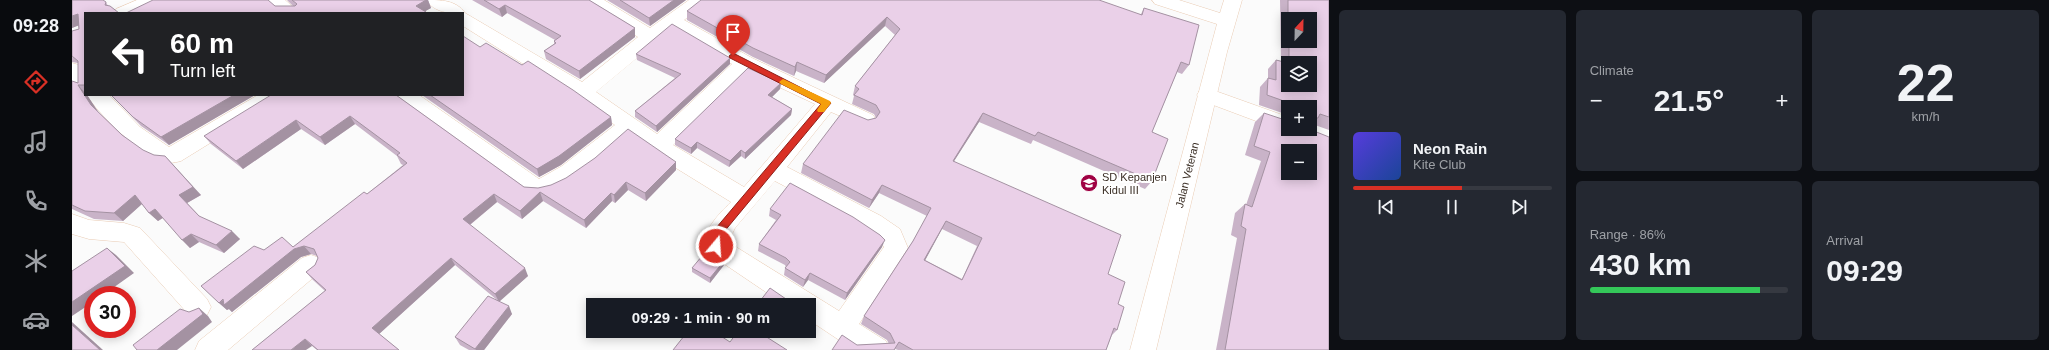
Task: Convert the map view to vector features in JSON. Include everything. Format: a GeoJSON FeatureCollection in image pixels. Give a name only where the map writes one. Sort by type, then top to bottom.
{"type":"FeatureCollection","features":[{"type":"Feature","properties":{"kind":"street"},"geometry":{"type":"LineString","coordinates":[[274,0],[290,12]]}},
{"type":"Feature","properties":{"kind":"street"},"geometry":{"type":"LineString","coordinates":[[435,0],[454,12]]}},
{"type":"Feature","properties":{"kind":"street"},"geometry":{"type":"LineString","coordinates":[[592,0],[650,36]]}},
{"type":"Feature","properties":{"kind":"street"},"geometry":{"type":"LineString","coordinates":[[583,92],[650,36],[701,0]]}},
{"type":"Feature","properties":{"kind":"street"},"geometry":{"type":"LineString","coordinates":[[1161,0],[1230,10]]}},
{"type":"Feature","properties":{"kind":"street"},"geometry":{"type":"LineString","coordinates":[[124,12],[144,4]]}},
{"type":"Feature","properties":{"kind":"street","name":"Jalan Veteran"},"geometry":{"type":"LineString","coordinates":[[1143,350],[1207,94],[1230,10]]}},
{"type":"Feature","properties":{"kind":"street"},"geometry":{"type":"LineString","coordinates":[[464,19],[583,92],[658,146],[747,200]]}},
{"type":"Feature","properties":{"kind":"street"},"geometry":{"type":"LineString","coordinates":[[672,21],[745,63],[827,103],[866,120]]}},
{"type":"Feature","properties":{"kind":"street"},"geometry":{"type":"LineString","coordinates":[[658,146],[745,63]]}},
{"type":"Feature","properties":{"kind":"street"},"geometry":{"type":"LineString","coordinates":[[72,70],[84,82]]}},
{"type":"Feature","properties":{"kind":"street"},"geometry":{"type":"LineString","coordinates":[[1207,94],[1281,122]]}},
{"type":"Feature","properties":{"kind":"street"},"geometry":{"type":"LineString","coordinates":[[98,96],[133,132],[165,155],[169,156],[173,155],[265,97]]}},
{"type":"Feature","properties":{"kind":"street"},"geometry":{"type":"LineString","coordinates":[[406,96],[536,188],[543,188],[563,175],[630,125]]}},
{"type":"Feature","properties":{"kind":"street"},"geometry":{"type":"LineString","coordinates":[[795,298],[716,246],[716,239],[720,231],[827,103]]}},
{"type":"Feature","properties":{"kind":"street"},"geometry":{"type":"LineString","coordinates":[[772,169],[873,223],[892,236],[896,248],[843,327]]}},
{"type":"Feature","properties":{"kind":"street"},"geometry":{"type":"LineString","coordinates":[[72,224],[85,230],[99,232],[122,231],[132,234],[198,307]]}},
{"type":"Feature","properties":{"kind":"street"},"geometry":{"type":"LineString","coordinates":[[208,350],[311,265]]}},
{"type":"Feature","properties":{"kind":"street"},"geometry":{"type":"LineString","coordinates":[[816,311],[877,350]]}},
{"type":"Feature","properties":{"kind":"building"},"geometry":{"type":"Polygon","coordinates":[[[72,0],[103,0],[106,2],[105,5],[110,6],[118,12],[84,12],[84,85],[78,85],[91,105],[122,135],[143,150],[154,155],[165,156],[193,187],[179,195],[199,216],[232,231],[216,245],[191,234],[182,240],[155,209],[149,213],[135,195],[114,213],[85,211],[72,205],[72,81],[78,83],[78,61],[72,56],[72,31],[79,29],[78,14],[72,16],[72,0]]]}},
{"type":"Feature","properties":{"kind":"building"},"geometry":{"type":"Polygon","coordinates":[[[153,0],[268,0],[275,6],[295,6],[297,4],[292,0],[426,0],[416,6],[426,12],[128,12],[153,0]]]}},
{"type":"Feature","properties":{"kind":"building"},"geometry":{"type":"Polygon","coordinates":[[[484,0],[589,0],[635,28],[579,71],[544,51],[556,43],[554,41],[561,36],[505,5],[499,9],[484,0]]]}},
{"type":"Feature","properties":{"kind":"building"},"geometry":{"type":"Polygon","coordinates":[[[620,0],[674,0],[649,18],[620,0]]]}},
{"type":"Feature","properties":{"kind":"building"},"geometry":{"type":"Polygon","coordinates":[[[701,0],[1099,0],[1142,15],[1144,8],[1199,25],[1189,65],[1181,62],[1152,132],[1168,139],[1152,181],[1038,132],[1035,136],[983,113],[953,161],[1121,235],[1108,274],[1125,282],[1118,304],[1124,307],[1117,330],[1114,328],[1106,350],[913,350],[899,342],[894,350],[832,350],[842,335],[857,345],[895,343],[890,333],[864,316],[913,241],[931,208],[882,185],[872,200],[803,164],[844,110],[868,120],[876,118],[880,112],[876,105],[854,95],[859,89],[855,86],[900,29],[887,17],[826,75],[797,62],[795,67],[753,48],[687,11],[701,0]],[[946,221],[924,260],[962,280],[982,238],[946,221]]]}},
{"type":"Feature","properties":{"kind":"building"},"geometry":{"type":"Polygon","coordinates":[[[1288,0],[1329,0],[1329,117],[1320,114],[1317,118],[1317,100],[1281,100],[1267,95],[1268,78],[1276,80],[1276,60],[1281,61],[1281,92],[1317,92],[1317,56],[1289,56],[1289,48],[1317,48],[1317,12],[1288,12],[1288,0]]]}},
{"type":"Feature","properties":{"kind":"building"},"geometry":{"type":"Polygon","coordinates":[[[672,24],[730,58],[656,126],[635,111],[681,74],[636,54],[672,24]]]}},
{"type":"Feature","properties":{"kind":"building"},"geometry":{"type":"Polygon","coordinates":[[[464,37],[480,47],[486,43],[522,65],[528,61],[611,117],[559,156],[537,169],[431,96],[464,96],[464,37]]]}},
{"type":"Feature","properties":{"kind":"building"},"geometry":{"type":"Polygon","coordinates":[[[748,68],[781,83],[768,95],[792,109],[745,153],[741,150],[730,161],[697,142],[691,148],[675,139],[748,68]]]}},
{"type":"Feature","properties":{"kind":"building"},"geometry":{"type":"Polygon","coordinates":[[[112,96],[232,96],[161,137],[133,117],[112,96]]]}},
{"type":"Feature","properties":{"kind":"building"},"geometry":{"type":"Polygon","coordinates":[[[269,96],[397,96],[524,187],[538,188],[551,185],[566,178],[595,158],[628,129],[676,162],[645,193],[626,182],[614,195],[611,193],[584,220],[540,192],[520,211],[494,194],[463,219],[525,268],[495,294],[451,258],[372,328],[399,350],[318,350],[305,339],[291,350],[252,350],[326,290],[306,272],[315,265],[318,258],[314,249],[304,246],[294,249],[224,305],[223,299],[219,303],[201,286],[254,246],[264,250],[282,237],[293,247],[364,192],[367,194],[407,163],[397,155],[400,153],[350,116],[320,137],[296,120],[236,161],[204,136],[269,96]]]}},
{"type":"Feature","properties":{"kind":"building"},"geometry":{"type":"Polygon","coordinates":[[[1264,113],[1281,119],[1281,136],[1317,136],[1317,132],[1329,137],[1329,350],[1225,350],[1246,229],[1241,226],[1245,204],[1252,207],[1270,152],[1254,146],[1264,113]]]}},
{"type":"Feature","properties":{"kind":"building"},"geometry":{"type":"Polygon","coordinates":[[[790,183],[853,217],[885,240],[847,293],[810,273],[805,280],[785,268],[790,262],[786,258],[759,244],[781,215],[770,209],[790,183]]]}},
{"type":"Feature","properties":{"kind":"building"},"geometry":{"type":"Polygon","coordinates":[[[107,248],[125,266],[96,286],[84,286],[84,294],[72,302],[72,271],[107,248]]]}},
{"type":"Feature","properties":{"kind":"building"},"geometry":{"type":"Polygon","coordinates":[[[707,250],[724,261],[710,278],[692,268],[707,250]]]}},
{"type":"Feature","properties":{"kind":"building"},"geometry":{"type":"Polygon","coordinates":[[[770,288],[785,298],[762,298],[770,288]]]}},
{"type":"Feature","properties":{"kind":"building"},"geometry":{"type":"Polygon","coordinates":[[[488,296],[509,306],[475,349],[455,337],[488,296]]]}},
{"type":"Feature","properties":{"kind":"building"},"geometry":{"type":"Polygon","coordinates":[[[199,308],[203,314],[157,350],[137,350],[133,345],[180,309],[189,312],[199,308]]]}},
{"type":"Feature","properties":{"kind":"building"},"geometry":{"type":"Polygon","coordinates":[[[72,325],[84,336],[84,338],[87,338],[100,350],[72,350],[72,325]]]}},
{"type":"Feature","properties":{"kind":"building"},"geometry":{"type":"Polygon","coordinates":[[[682,338],[724,338],[730,342],[733,338],[768,338],[787,350],[673,350],[682,338]]]}},
{"type":"Feature","properties":{"kind":"slow traffic"},"geometry":{"type":"LineString","coordinates":[[783,82],[827,103],[821,110]]}},
{"type":"Feature","properties":{"kind":"place","name":"SD Kepanjen Kidul III"},"geometry":{"type":"Point","coordinates":[1089,183]}},
{"type":"Feature","properties":{"kind":"route"},"geometry":{"type":"LineString","coordinates":[[716,246],[716,239],[720,231],[827,103],[733,56]]}}]}
